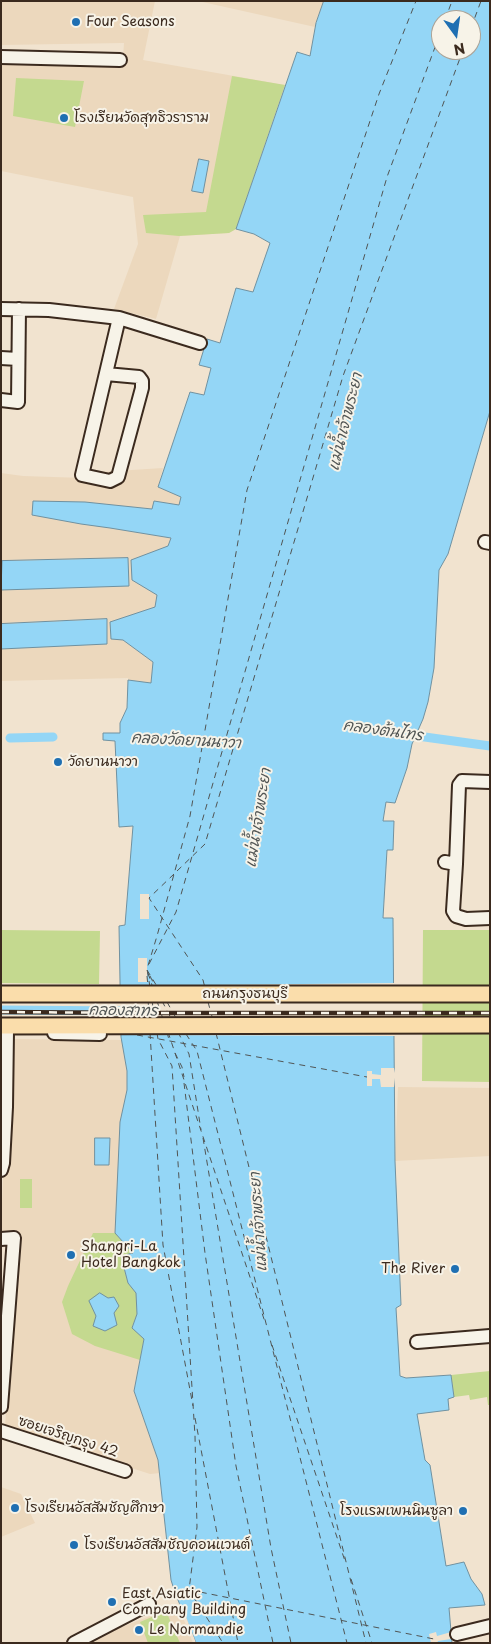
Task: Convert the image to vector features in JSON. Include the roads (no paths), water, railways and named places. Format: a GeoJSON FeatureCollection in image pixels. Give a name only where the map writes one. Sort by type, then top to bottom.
{"type":"FeatureCollection","features":[{"type":"Feature","properties":{"kind":"main road","name":"ถนนกรุงธนบุรี"},"geometry":{"type":"LineString","coordinates":[[1,994],[490,994]]}},
{"type":"Feature","properties":{"kind":"main road"},"geometry":{"type":"LineString","coordinates":[[3,1030],[69,1027],[490,1025]]}},
{"type":"Feature","properties":{"kind":"street"},"geometry":{"type":"LineString","coordinates":[[1,57],[120,60]]}},
{"type":"Feature","properties":{"kind":"street"},"geometry":{"type":"LineString","coordinates":[[1,309],[49,310],[119,318],[200,343]]}},
{"type":"Feature","properties":{"kind":"street"},"geometry":{"type":"LineString","coordinates":[[1,400],[18,402],[19,309]]}},
{"type":"Feature","properties":{"kind":"street"},"geometry":{"type":"LineString","coordinates":[[106,374],[139,377],[142,382],[118,477],[110,480],[82,475],[119,318]]}},
{"type":"Feature","properties":{"kind":"street"},"geometry":{"type":"LineString","coordinates":[[1,358],[18,360]]}},
{"type":"Feature","properties":{"kind":"street"},"geometry":{"type":"LineString","coordinates":[[490,782],[462,781],[459,785],[451,863],[454,911],[456,916],[466,919],[490,918]]}},
{"type":"Feature","properties":{"kind":"street"},"geometry":{"type":"LineString","coordinates":[[1,1170],[3,1163],[4,1107],[3,1030],[100,1034]]}},
{"type":"Feature","properties":{"kind":"street"},"geometry":{"type":"LineString","coordinates":[[1,1407],[7,1239]]}},
{"type":"Feature","properties":{"kind":"street"},"geometry":{"type":"LineString","coordinates":[[416,1342],[490,1336]]}},
{"type":"Feature","properties":{"kind":"street","name":"ซอยเจริญกรุง 42"},"geometry":{"type":"LineString","coordinates":[[1,1431],[126,1471]]}},
{"type":"Feature","properties":{"kind":"street"},"geometry":{"type":"LineString","coordinates":[[74,1643],[149,1604]]}},
{"type":"Feature","properties":{"kind":"street"},"geometry":{"type":"LineString","coordinates":[[457,1634],[490,1626]]}},
{"type":"Feature","properties":{"kind":"water","name":"แม่น้ำเจ้าพระยา"},"geometry":{"type":"Polygon","coordinates":[[[324,1],[490,1],[490,411],[448,554],[439,570],[434,668],[428,702],[412,744],[407,768],[395,803],[386,802],[383,821],[394,821],[393,850],[387,850],[383,918],[393,918],[395,1161],[401,1305],[396,1308],[400,1376],[406,1378],[451,1375],[454,1397],[448,1399],[449,1410],[417,1414],[425,1460],[430,1465],[446,1566],[464,1562],[471,1579],[482,1594],[485,1605],[449,1608],[452,1643],[196,1643],[176,1596],[171,1580],[158,1460],[134,1391],[144,1339],[132,1328],[137,1314],[136,1293],[128,1283],[121,1256],[133,1253],[115,1233],[120,1122],[127,1090],[127,1071],[121,1037],[119,926],[125,925],[133,826],[119,827],[115,741],[103,740],[103,733],[120,733],[120,723],[127,708],[128,680],[151,683],[153,662],[123,640],[111,639],[110,622],[155,607],[157,595],[132,580],[131,560],[168,546],[171,538],[32,515],[33,501],[85,502],[152,509],[154,501],[179,505],[181,497],[158,487],[190,392],[204,395],[211,368],[199,365],[207,339],[220,343],[236,288],[253,292],[270,243],[254,234],[236,229],[297,52],[310,56],[316,23],[324,1]]]}},
{"type":"Feature","properties":{"kind":"water"},"geometry":{"type":"Polygon","coordinates":[[[199,159],[209,161],[203,193],[192,191],[199,159]]]}},
{"type":"Feature","properties":{"kind":"water"},"geometry":{"type":"Polygon","coordinates":[[[128,558],[129,586],[1,590],[2,561],[128,558]]]}},
{"type":"Feature","properties":{"kind":"water"},"geometry":{"type":"Polygon","coordinates":[[[107,619],[107,644],[1,649],[1,624],[107,619]]]}},
{"type":"Feature","properties":{"kind":"water"},"geometry":{"type":"Polygon","coordinates":[[[95,1138],[110,1138],[109,1165],[95,1165],[95,1138]]]}},
{"type":"Feature","properties":{"kind":"water"},"geometry":{"type":"Polygon","coordinates":[[[100,1293],[108,1298],[114,1297],[119,1306],[114,1313],[117,1325],[105,1331],[93,1326],[96,1316],[89,1301],[100,1293]]]}},
{"type":"Feature","properties":{"kind":"waterway","name":"คลองต้นไทร"},"geometry":{"type":"LineString","coordinates":[[403,734],[490,746]]}},
{"type":"Feature","properties":{"kind":"waterway","name":"คลองวัดยานนาวา"},"geometry":{"type":"LineString","coordinates":[[10,738],[53,737]]}},
{"type":"Feature","properties":{"kind":"waterway","name":"คลองสาทร"},"geometry":{"type":"LineString","coordinates":[[1,1010],[131,1011]]}},
{"type":"Feature","properties":{"kind":"railway"},"geometry":{"type":"LineString","coordinates":[[1,1012],[490,1013]]}},
{"type":"Feature","properties":{"kind":"place","name":"Four Seasons"},"geometry":{"type":"Point","coordinates":[76,22]}},
{"type":"Feature","properties":{"kind":"place","name":"โรงเรียนวัดสุทธิวราราม"},"geometry":{"type":"Point","coordinates":[64,118]}},
{"type":"Feature","properties":{"kind":"place","name":"วัดยานนาวา"},"geometry":{"type":"Point","coordinates":[58,762]}},
{"type":"Feature","properties":{"kind":"place","name":"Shangri-La Hotel Bangkok"},"geometry":{"type":"Point","coordinates":[71,1255]}},
{"type":"Feature","properties":{"kind":"place","name":"The River"},"geometry":{"type":"Point","coordinates":[455,1269]}},
{"type":"Feature","properties":{"kind":"place","name":"โรงเรียนอัสสัมชัญศึกษา"},"geometry":{"type":"Point","coordinates":[15,1508]}},
{"type":"Feature","properties":{"kind":"place","name":"โรงแรมเพนนินซูลา"},"geometry":{"type":"Point","coordinates":[463,1511]}},
{"type":"Feature","properties":{"kind":"place","name":"โรงเรียนอัสสัมชัญคอนแวนต์"},"geometry":{"type":"Point","coordinates":[74,1545]}},
{"type":"Feature","properties":{"kind":"place","name":"East Asiatic Company Building"},"geometry":{"type":"Point","coordinates":[112,1602]}},
{"type":"Feature","properties":{"kind":"place","name":"Le Normandie"},"geometry":{"type":"Point","coordinates":[139,1630]}}]}
